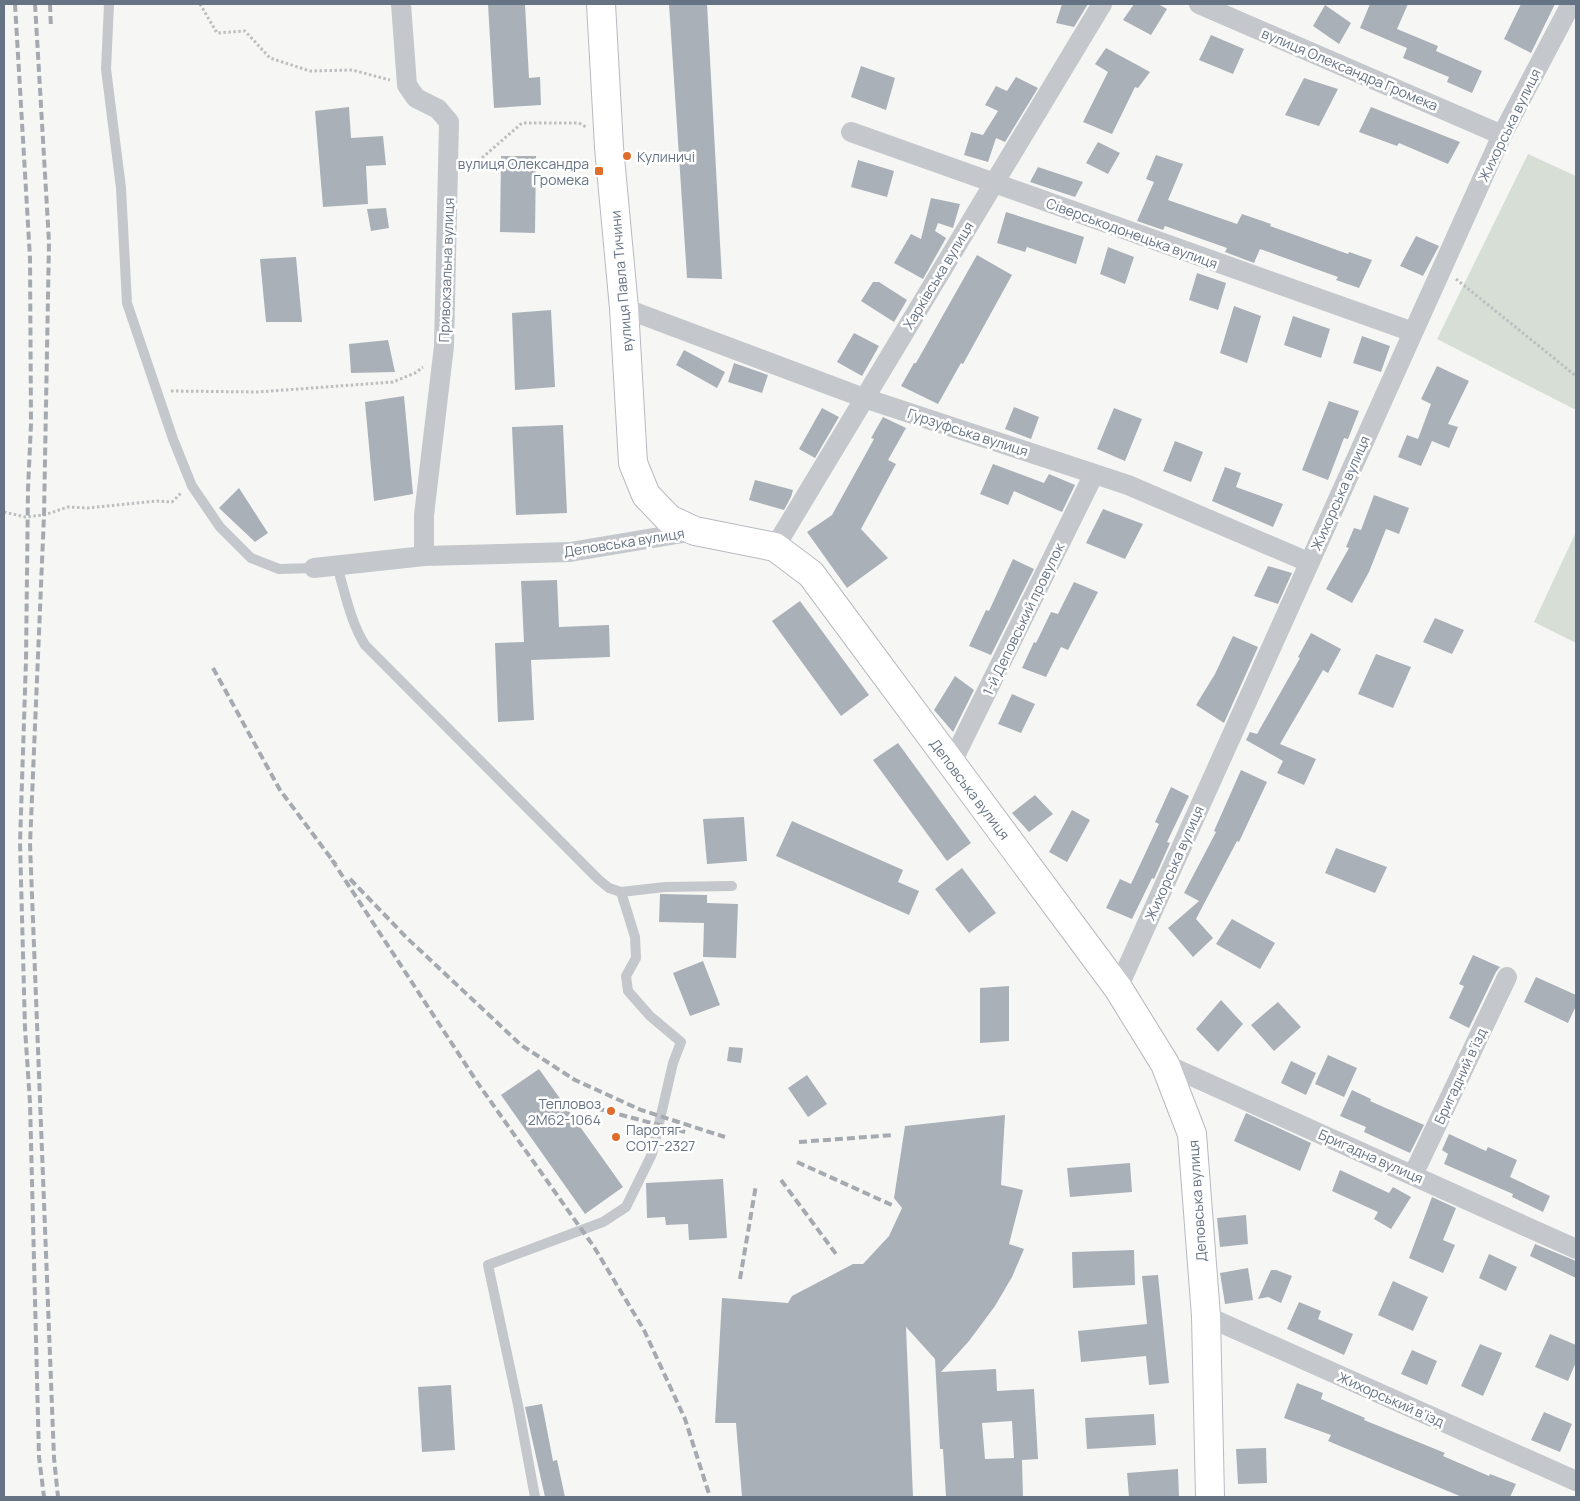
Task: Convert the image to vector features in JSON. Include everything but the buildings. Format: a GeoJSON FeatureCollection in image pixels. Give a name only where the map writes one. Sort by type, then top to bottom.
{"type":"FeatureCollection","features":[{"type":"Feature","properties":{"kind":"main road","name":"вулиця Павла Тичини"},"geometry":{"type":"LineString","coordinates":[[601,4],[609,147],[624,308],[634,464],[646,495],[669,519],[695,531]]}},
{"type":"Feature","properties":{"kind":"main road","name":"Деповська вулиця"},"geometry":{"type":"LineString","coordinates":[[695,531],[775,547],[811,574],[1118,988],[1165,1064],[1192,1134],[1206,1316],[1210,1497]]}},
{"type":"Feature","properties":{"kind":"street"},"geometry":{"type":"LineString","coordinates":[[401,4],[408,85]]}},
{"type":"Feature","properties":{"kind":"street","name":"Харківська вулиця"},"geometry":{"type":"LineString","coordinates":[[775,547],[1102,4]]}},
{"type":"Feature","properties":{"kind":"street","name":"вулиця Олександра Громека"},"geometry":{"type":"LineString","coordinates":[[1199,4],[1502,134]]}},
{"type":"Feature","properties":{"kind":"street","name":"Жихорська вулиця"},"geometry":{"type":"LineString","coordinates":[[1118,988],[1502,134],[1571,4]]}},
{"type":"Feature","properties":{"kind":"street","name":"Привокзальна вулиця"},"geometry":{"type":"LineString","coordinates":[[408,85],[416,98],[438,109],[449,122],[444,346],[424,515],[424,556]]}},
{"type":"Feature","properties":{"kind":"street","name":"Сіверськодонецька вулиця"},"geometry":{"type":"LineString","coordinates":[[851,132],[1413,332]]}},
{"type":"Feature","properties":{"kind":"street","name":"Гурзуфська вулиця"},"geometry":{"type":"LineString","coordinates":[[624,308],[864,398],[1128,485],[1308,562]]}},
{"type":"Feature","properties":{"kind":"street","name":"1-й Деповський провулок"},"geometry":{"type":"LineString","coordinates":[[951,764],[1094,474]]}},
{"type":"Feature","properties":{"kind":"street","name":"Деповська вулиця"},"geometry":{"type":"LineString","coordinates":[[314,568],[424,556],[570,552],[695,531]]}},
{"type":"Feature","properties":{"kind":"street","name":"Бригадний в’їзд"},"geometry":{"type":"LineString","coordinates":[[1413,1175],[1507,977]]}},
{"type":"Feature","properties":{"kind":"street","name":"Бригадна вулиця"},"geometry":{"type":"LineString","coordinates":[[1165,1064],[1576,1249]]}},
{"type":"Feature","properties":{"kind":"street","name":"Жихорський в’їзд"},"geometry":{"type":"LineString","coordinates":[[1206,1316],[1576,1481]]}},
{"type":"Feature","properties":{"kind":"lane"},"geometry":{"type":"LineString","coordinates":[[109,4],[106,69],[121,188],[127,304],[173,439],[192,486],[220,528],[251,558],[279,569],[314,568]]}},
{"type":"Feature","properties":{"kind":"lane"},"geometry":{"type":"LineString","coordinates":[[337,566],[353,621],[365,644],[577,860],[610,888],[621,892],[665,887],[732,886]]}},
{"type":"Feature","properties":{"kind":"lane"},"geometry":{"type":"LineString","coordinates":[[535,1497],[518,1405],[488,1265],[603,1222],[626,1207],[652,1154],[673,1063],[681,1042],[650,1016],[628,991],[626,976],[636,958],[635,937],[621,892]]}},
{"type":"Feature","properties":{"kind":"path"},"geometry":{"type":"LineString","coordinates":[[200,4],[217,33],[245,31],[270,58],[310,71],[352,70],[408,85]]}},
{"type":"Feature","properties":{"kind":"path"},"geometry":{"type":"LineString","coordinates":[[449,187],[522,122],[580,123],[595,133],[609,147]]}},
{"type":"Feature","properties":{"kind":"path"},"geometry":{"type":"LineString","coordinates":[[1442,267],[1576,376]]}},
{"type":"Feature","properties":{"kind":"path"},"geometry":{"type":"LineString","coordinates":[[156,390],[258,392],[393,382],[415,373],[430,362],[444,346]]}},
{"type":"Feature","properties":{"kind":"path"},"geometry":{"type":"LineString","coordinates":[[4,512],[25,517],[44,515],[68,507],[88,508],[157,501],[172,502],[185,489],[192,486]]}},
{"type":"Feature","properties":{"kind":"shaded area"},"geometry":{"type":"Polygon","coordinates":[[[1528,154],[1576,176],[1576,410],[1437,339],[1528,154]]]}},
{"type":"Feature","properties":{"kind":"shaded area"},"geometry":{"type":"Polygon","coordinates":[[[1576,532],[1576,643],[1534,622],[1576,532]]]}},
{"type":"Feature","properties":{"kind":"railway"},"geometry":{"type":"LineString","coordinates":[[15,4],[30,258],[31,424],[20,843],[25,1028],[30,1103],[39,1457],[44,1497]]}},
{"type":"Feature","properties":{"kind":"railway"},"geometry":{"type":"LineString","coordinates":[[35,4],[49,242],[44,515],[30,844],[54,1458],[58,1497]]}},
{"type":"Feature","properties":{"kind":"railway"},"geometry":{"type":"LineString","coordinates":[[50,4],[51,28]]}},
{"type":"Feature","properties":{"kind":"railway"},"geometry":{"type":"LineString","coordinates":[[213,668],[280,790],[336,865]]}},
{"type":"Feature","properties":{"kind":"railway"},"geometry":{"type":"LineString","coordinates":[[332,860],[479,1085],[594,1247],[644,1330],[685,1419],[710,1497]]}},
{"type":"Feature","properties":{"kind":"railway"},"geometry":{"type":"LineString","coordinates":[[350,879],[408,939],[521,1045],[575,1080],[641,1110],[725,1137]]}},
{"type":"Feature","properties":{"kind":"railway"},"geometry":{"type":"LineString","coordinates":[[573,1102],[689,1133]]}},
{"type":"Feature","properties":{"kind":"railway"},"geometry":{"type":"LineString","coordinates":[[799,1142],[894,1135]]}},
{"type":"Feature","properties":{"kind":"railway"},"geometry":{"type":"LineString","coordinates":[[797,1162],[894,1206]]}},
{"type":"Feature","properties":{"kind":"railway"},"geometry":{"type":"LineString","coordinates":[[781,1180],[836,1254]]}},
{"type":"Feature","properties":{"kind":"railway"},"geometry":{"type":"LineString","coordinates":[[740,1279],[756,1185]]}},
{"type":"Feature","properties":{"kind":"place","name":"Кулиничі"},"geometry":{"type":"Point","coordinates":[627,156]}},
{"type":"Feature","properties":{"kind":"place","name":"вулиця Олександра Громека"},"geometry":{"type":"Point","coordinates":[599,171]}},
{"type":"Feature","properties":{"kind":"place","name":"Тепловоз 2М62-1064"},"geometry":{"type":"Point","coordinates":[611,1111]}},
{"type":"Feature","properties":{"kind":"place","name":"Паротяг СО17-2327"},"geometry":{"type":"Point","coordinates":[616,1137]}}]}
